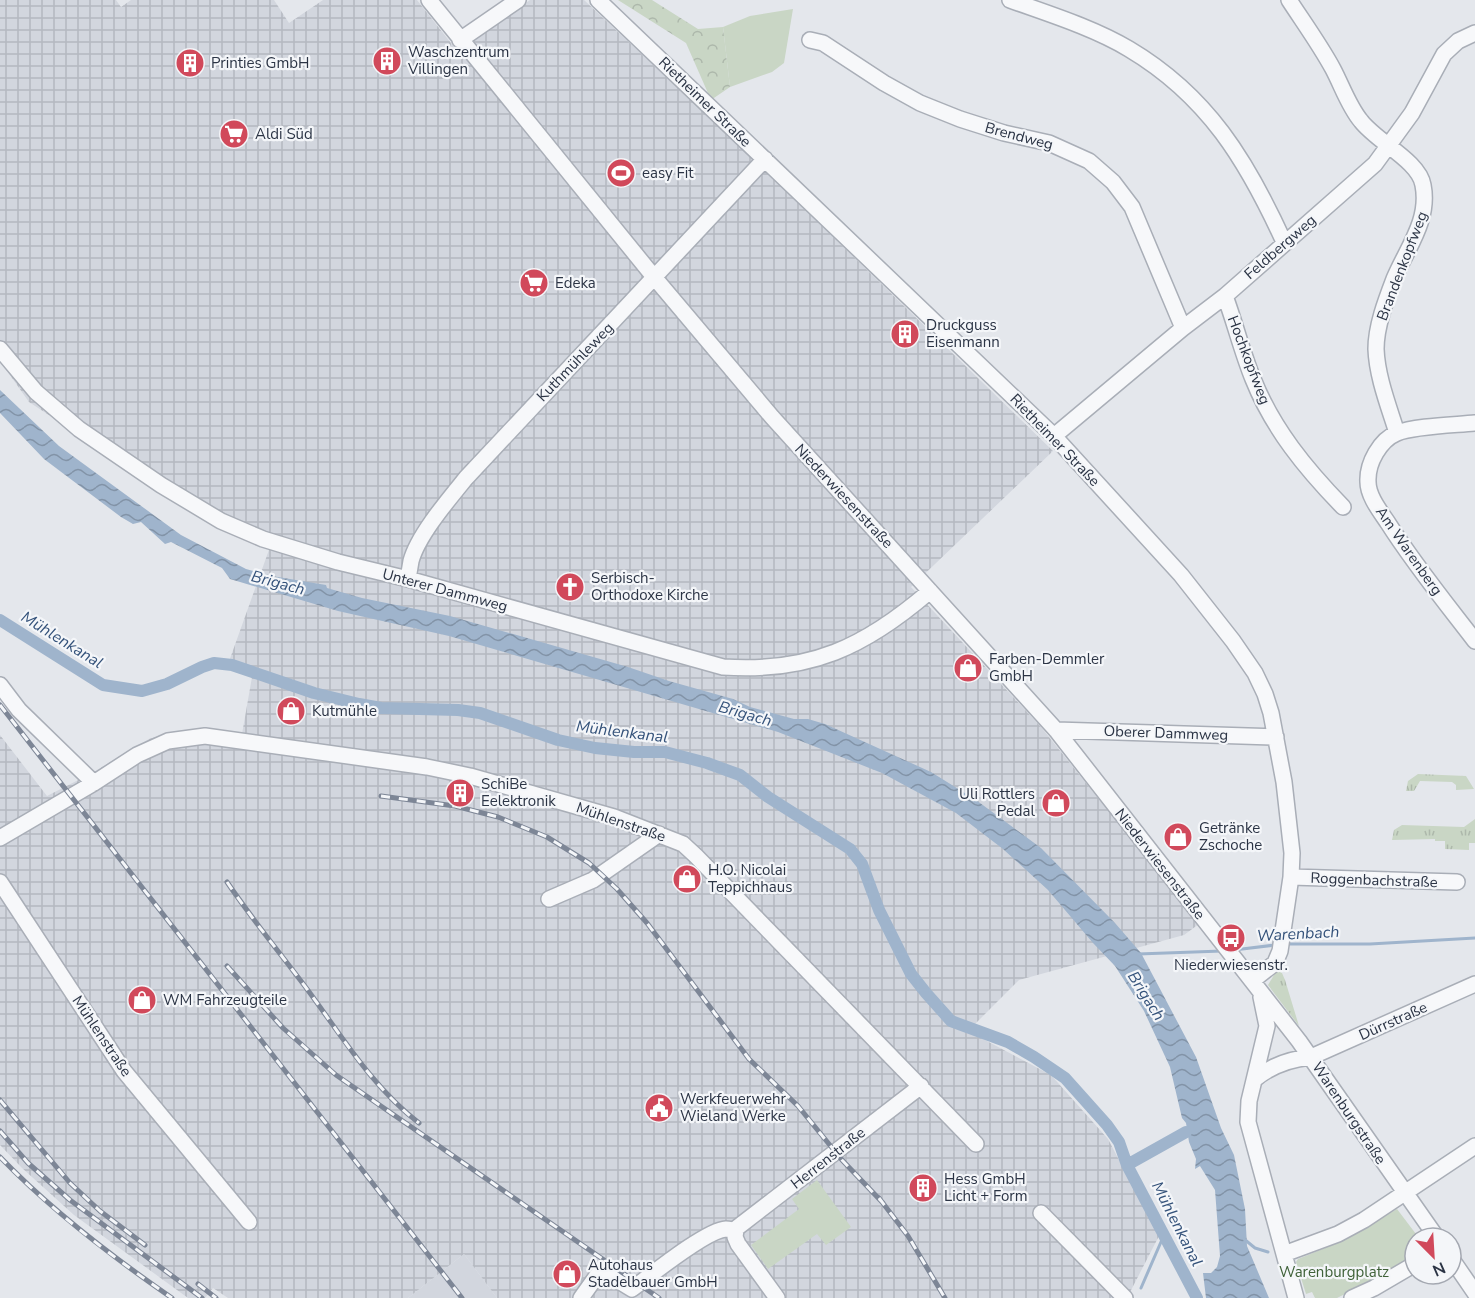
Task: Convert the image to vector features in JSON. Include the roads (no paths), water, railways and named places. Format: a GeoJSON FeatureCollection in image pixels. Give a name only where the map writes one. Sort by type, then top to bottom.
{"type":"FeatureCollection","features":[{"type":"Feature","properties":{"kind":"street","name":"Niederwiesenstraße"},"geometry":{"type":"LineString","coordinates":[[429,0],[654,277],[808,458],[1056,730],[1256,986]]}},
{"type":"Feature","properties":{"kind":"street"},"geometry":{"type":"LineString","coordinates":[[460,40],[518,0]]}},
{"type":"Feature","properties":{"kind":"street","name":"Rietheimer Straße"},"geometry":{"type":"LineString","coordinates":[[598,0],[1054,436],[1181,575],[1256,673],[1265,694],[1275,737],[1292,853],[1291,877],[1280,951],[1275,963],[1256,986]]}},
{"type":"Feature","properties":{"kind":"street"},"geometry":{"type":"LineString","coordinates":[[1010,0],[1096,33],[1128,48],[1159,69],[1188,93],[1236,150],[1255,181],[1284,242]]}},
{"type":"Feature","properties":{"kind":"street","name":"Brandenkopfweg"},"geometry":{"type":"LineString","coordinates":[[1289,0],[1332,67],[1361,121],[1413,166],[1420,174],[1423,183],[1425,208],[1421,223],[1394,279],[1378,331],[1376,349],[1397,433]]}},
{"type":"Feature","properties":{"kind":"street","name":"Feldbergweg"},"geometry":{"type":"LineString","coordinates":[[1054,436],[1183,328],[1225,296],[1375,164],[1412,113],[1443,54],[1458,41],[1475,33]]}},
{"type":"Feature","properties":{"kind":"street","name":"Brendweg"},"geometry":{"type":"LineString","coordinates":[[810,40],[823,43],[884,83],[920,103],[1004,133],[1049,143],[1089,162],[1113,182],[1132,207],[1183,328]]}},
{"type":"Feature","properties":{"kind":"street","name":"Kuthmühleweg"},"geometry":{"type":"LineString","coordinates":[[408,579],[411,559],[426,532],[466,478],[765,159]]}},
{"type":"Feature","properties":{"kind":"street","name":"Hochkopfweg"},"geometry":{"type":"LineString","coordinates":[[1225,296],[1253,379],[1270,415],[1310,472],[1343,507]]}},
{"type":"Feature","properties":{"kind":"street","name":"Unterer Dammweg"},"geometry":{"type":"LineString","coordinates":[[0,349],[36,392],[80,429],[162,485],[221,521],[263,539],[338,562],[408,579],[723,667],[754,669],[786,666],[836,652],[856,643],[905,612],[930,591]]}},
{"type":"Feature","properties":{"kind":"street"},"geometry":{"type":"LineString","coordinates":[[1397,433],[1475,423]]}},
{"type":"Feature","properties":{"kind":"street","name":"Am Warenberg"},"geometry":{"type":"LineString","coordinates":[[1397,433],[1379,446],[1374,456],[1368,481],[1370,492],[1412,560],[1475,641]]}},
{"type":"Feature","properties":{"kind":"street"},"geometry":{"type":"LineString","coordinates":[[0,686],[19,710],[94,783]]}},
{"type":"Feature","properties":{"kind":"street","name":"Oberer Dammweg"},"geometry":{"type":"LineString","coordinates":[[1056,730],[1275,737]]}},
{"type":"Feature","properties":{"kind":"street","name":"Mühlenstraße"},"geometry":{"type":"LineString","coordinates":[[0,838],[137,755],[168,741],[205,736],[428,767],[470,776],[614,817],[683,844],[976,1144]]}},
{"type":"Feature","properties":{"kind":"street"},"geometry":{"type":"LineString","coordinates":[[549,899],[593,880],[659,834]]}},
{"type":"Feature","properties":{"kind":"street","name":"Roggenbachstraße"},"geometry":{"type":"LineString","coordinates":[[1291,877],[1457,882]]}},
{"type":"Feature","properties":{"kind":"street","name":"Mühlenstraße"},"geometry":{"type":"LineString","coordinates":[[0,882],[124,1071],[249,1222]]}},
{"type":"Feature","properties":{"kind":"street","name":"Dürrstraße"},"geometry":{"type":"LineString","coordinates":[[1255,1079],[1274,1066],[1294,1058],[1311,1057],[1475,984]]}},
{"type":"Feature","properties":{"kind":"street"},"geometry":{"type":"LineString","coordinates":[[1256,986],[1266,1014],[1267,1026],[1249,1101],[1248,1122],[1296,1298]]}},
{"type":"Feature","properties":{"kind":"street","name":"Warenburgstraße"},"geometry":{"type":"LineString","coordinates":[[1256,986],[1311,1057],[1428,1226]]}},
{"type":"Feature","properties":{"kind":"street","name":"Herrenstraße"},"geometry":{"type":"LineString","coordinates":[[736,1230],[921,1086]]}},
{"type":"Feature","properties":{"kind":"street"},"geometry":{"type":"LineString","coordinates":[[1284,1254],[1338,1234],[1364,1220],[1475,1146]]}},
{"type":"Feature","properties":{"kind":"street"},"geometry":{"type":"LineString","coordinates":[[1041,1213],[1125,1298]]}},
{"type":"Feature","properties":{"kind":"street"},"geometry":{"type":"LineString","coordinates":[[581,1298],[601,1270],[632,1289],[698,1242],[726,1229],[736,1230],[735,1237],[738,1244],[777,1298]]}},
{"type":"Feature","properties":{"kind":"street"},"geometry":{"type":"LineString","coordinates":[[1352,1298],[1403,1271]]}},
{"type":"Feature","properties":{"kind":"street"},"geometry":{"type":"LineString","coordinates":[[1463,1276],[1475,1293]]}},
{"type":"Feature","properties":{"kind":"water","name":"Brigach"},"geometry":{"type":"Polygon","coordinates":[[[0,390],[59,446],[181,535],[246,569],[326,585],[327,588],[362,598],[450,616],[628,667],[733,699],[750,707],[794,719],[808,719],[825,724],[931,772],[976,800],[1041,848],[1115,923],[1141,953],[1196,1057],[1221,1128],[1234,1155],[1245,1209],[1247,1246],[1269,1298],[1206,1298],[1203,1273],[1211,1273],[1217,1267],[1220,1256],[1215,1190],[1200,1166],[1195,1169],[1196,1159],[1189,1142],[1186,1123],[1182,1118],[1170,1067],[1144,1011],[1115,966],[1048,890],[1003,849],[956,813],[882,773],[778,732],[449,636],[338,611],[230,579],[222,568],[171,542],[165,544],[141,522],[133,524],[121,517],[44,459],[0,413],[0,390]]]}},
{"type":"Feature","properties":{"kind":"waterway","name":"Mühlenkanal"},"geometry":{"type":"LineString","coordinates":[[0,620],[103,685],[142,691],[167,684],[214,663],[232,665],[314,693],[359,704],[381,708],[458,710],[480,713],[558,740],[595,748],[665,752],[740,775],[768,797],[850,849],[862,864],[879,910],[911,974],[951,1021],[1008,1042],[1034,1057],[1065,1078],[1107,1125],[1119,1142],[1127,1165],[1197,1298]]}},
{"type":"Feature","properties":{"kind":"waterway","name":"Warenbach"},"geometry":{"type":"LineString","coordinates":[[1285,944],[1370,944],[1475,938]]}},
{"type":"Feature","properties":{"kind":"waterway","name":"Warenbach"},"geometry":{"type":"LineString","coordinates":[[1234,950],[1275,945]]}},
{"type":"Feature","properties":{"kind":"waterway","name":"Warenbach"},"geometry":{"type":"LineString","coordinates":[[1138,954],[1222,951]]}},
{"type":"Feature","properties":{"kind":"waterway","name":"Mühlenkanal"},"geometry":{"type":"LineString","coordinates":[[1127,1165],[1186,1132]]}},
{"type":"Feature","properties":{"kind":"waterway"},"geometry":{"type":"LineString","coordinates":[[1141,1288],[1164,1235]]}},
{"type":"Feature","properties":{"kind":"waterway"},"geometry":{"type":"LineString","coordinates":[[1244,1239],[1255,1248],[1268,1252]]}},
{"type":"Feature","properties":{"kind":"railway"},"geometry":{"type":"LineString","coordinates":[[0,705],[462,1298]]}},
{"type":"Feature","properties":{"kind":"railway"},"geometry":{"type":"LineString","coordinates":[[381,796],[455,806],[498,817],[547,837],[589,863],[617,889],[647,923],[749,1059],[798,1106],[842,1160],[883,1203]]}},
{"type":"Feature","properties":{"kind":"railway"},"geometry":{"type":"LineString","coordinates":[[227,882],[358,1060],[387,1094],[419,1123]]}},
{"type":"Feature","properties":{"kind":"railway"},"geometry":{"type":"LineString","coordinates":[[227,966],[283,1028],[336,1075],[659,1298]]}},
{"type":"Feature","properties":{"kind":"railway"},"geometry":{"type":"LineString","coordinates":[[0,1100],[70,1183],[100,1211],[145,1245]]}},
{"type":"Feature","properties":{"kind":"railway"},"geometry":{"type":"LineString","coordinates":[[0,1131],[28,1163],[70,1200],[202,1298]]}},
{"type":"Feature","properties":{"kind":"railway"},"geometry":{"type":"LineString","coordinates":[[0,1157],[40,1196],[83,1232],[172,1298]]}},
{"type":"Feature","properties":{"kind":"railway"},"geometry":{"type":"LineString","coordinates":[[879,1198],[908,1236],[945,1298]]}},
{"type":"Feature","properties":{"kind":"railway"},"geometry":{"type":"LineString","coordinates":[[198,1284],[216,1298]]}},
{"type":"Feature","properties":{"kind":"place","name":"Waschzentrum Villingen"},"geometry":{"type":"Point","coordinates":[387,61]}},
{"type":"Feature","properties":{"kind":"place","name":"Printies GmbH"},"geometry":{"type":"Point","coordinates":[190,63]}},
{"type":"Feature","properties":{"kind":"place","name":"Aldi Süd"},"geometry":{"type":"Point","coordinates":[234,134]}},
{"type":"Feature","properties":{"kind":"place","name":"easy Fit"},"geometry":{"type":"Point","coordinates":[621,173]}},
{"type":"Feature","properties":{"kind":"place","name":"Edeka"},"geometry":{"type":"Point","coordinates":[534,283]}},
{"type":"Feature","properties":{"kind":"place","name":"Druckguss Eisenmann"},"geometry":{"type":"Point","coordinates":[905,334]}},
{"type":"Feature","properties":{"kind":"place","name":"Serbisch- Orthodoxe Kirche"},"geometry":{"type":"Point","coordinates":[570,587]}},
{"type":"Feature","properties":{"kind":"place","name":"Farben-Demmler GmbH"},"geometry":{"type":"Point","coordinates":[968,668]}},
{"type":"Feature","properties":{"kind":"place","name":"Kutmühle"},"geometry":{"type":"Point","coordinates":[291,711]}},
{"type":"Feature","properties":{"kind":"place","name":"SchiBe Eelektronik"},"geometry":{"type":"Point","coordinates":[460,793]}},
{"type":"Feature","properties":{"kind":"place","name":"Uli Rottlers Pedal"},"geometry":{"type":"Point","coordinates":[1056,803]}},
{"type":"Feature","properties":{"kind":"place","name":"Getränke Zschoche"},"geometry":{"type":"Point","coordinates":[1178,837]}},
{"type":"Feature","properties":{"kind":"place","name":"H.O. Nicolai Teppichhaus"},"geometry":{"type":"Point","coordinates":[687,879]}},
{"type":"Feature","properties":{"kind":"place","name":"Niederwiesenstr."},"geometry":{"type":"Point","coordinates":[1231,938]}},
{"type":"Feature","properties":{"kind":"place","name":"WM Fahrzeugteile"},"geometry":{"type":"Point","coordinates":[142,1000]}},
{"type":"Feature","properties":{"kind":"place","name":"Werkfeuerwehr Wieland Werke"},"geometry":{"type":"Point","coordinates":[659,1108]}},
{"type":"Feature","properties":{"kind":"place","name":"Hess GmbH Licht + Form"},"geometry":{"type":"Point","coordinates":[923,1188]}},
{"type":"Feature","properties":{"kind":"place","name":"Autohaus Stadelbauer GmbH"},"geometry":{"type":"Point","coordinates":[567,1274]}},
{"type":"Feature","properties":{"kind":"park label","name":"Warenburgplatz"},"geometry":{"type":"Point","coordinates":[1334,1272]}}]}
